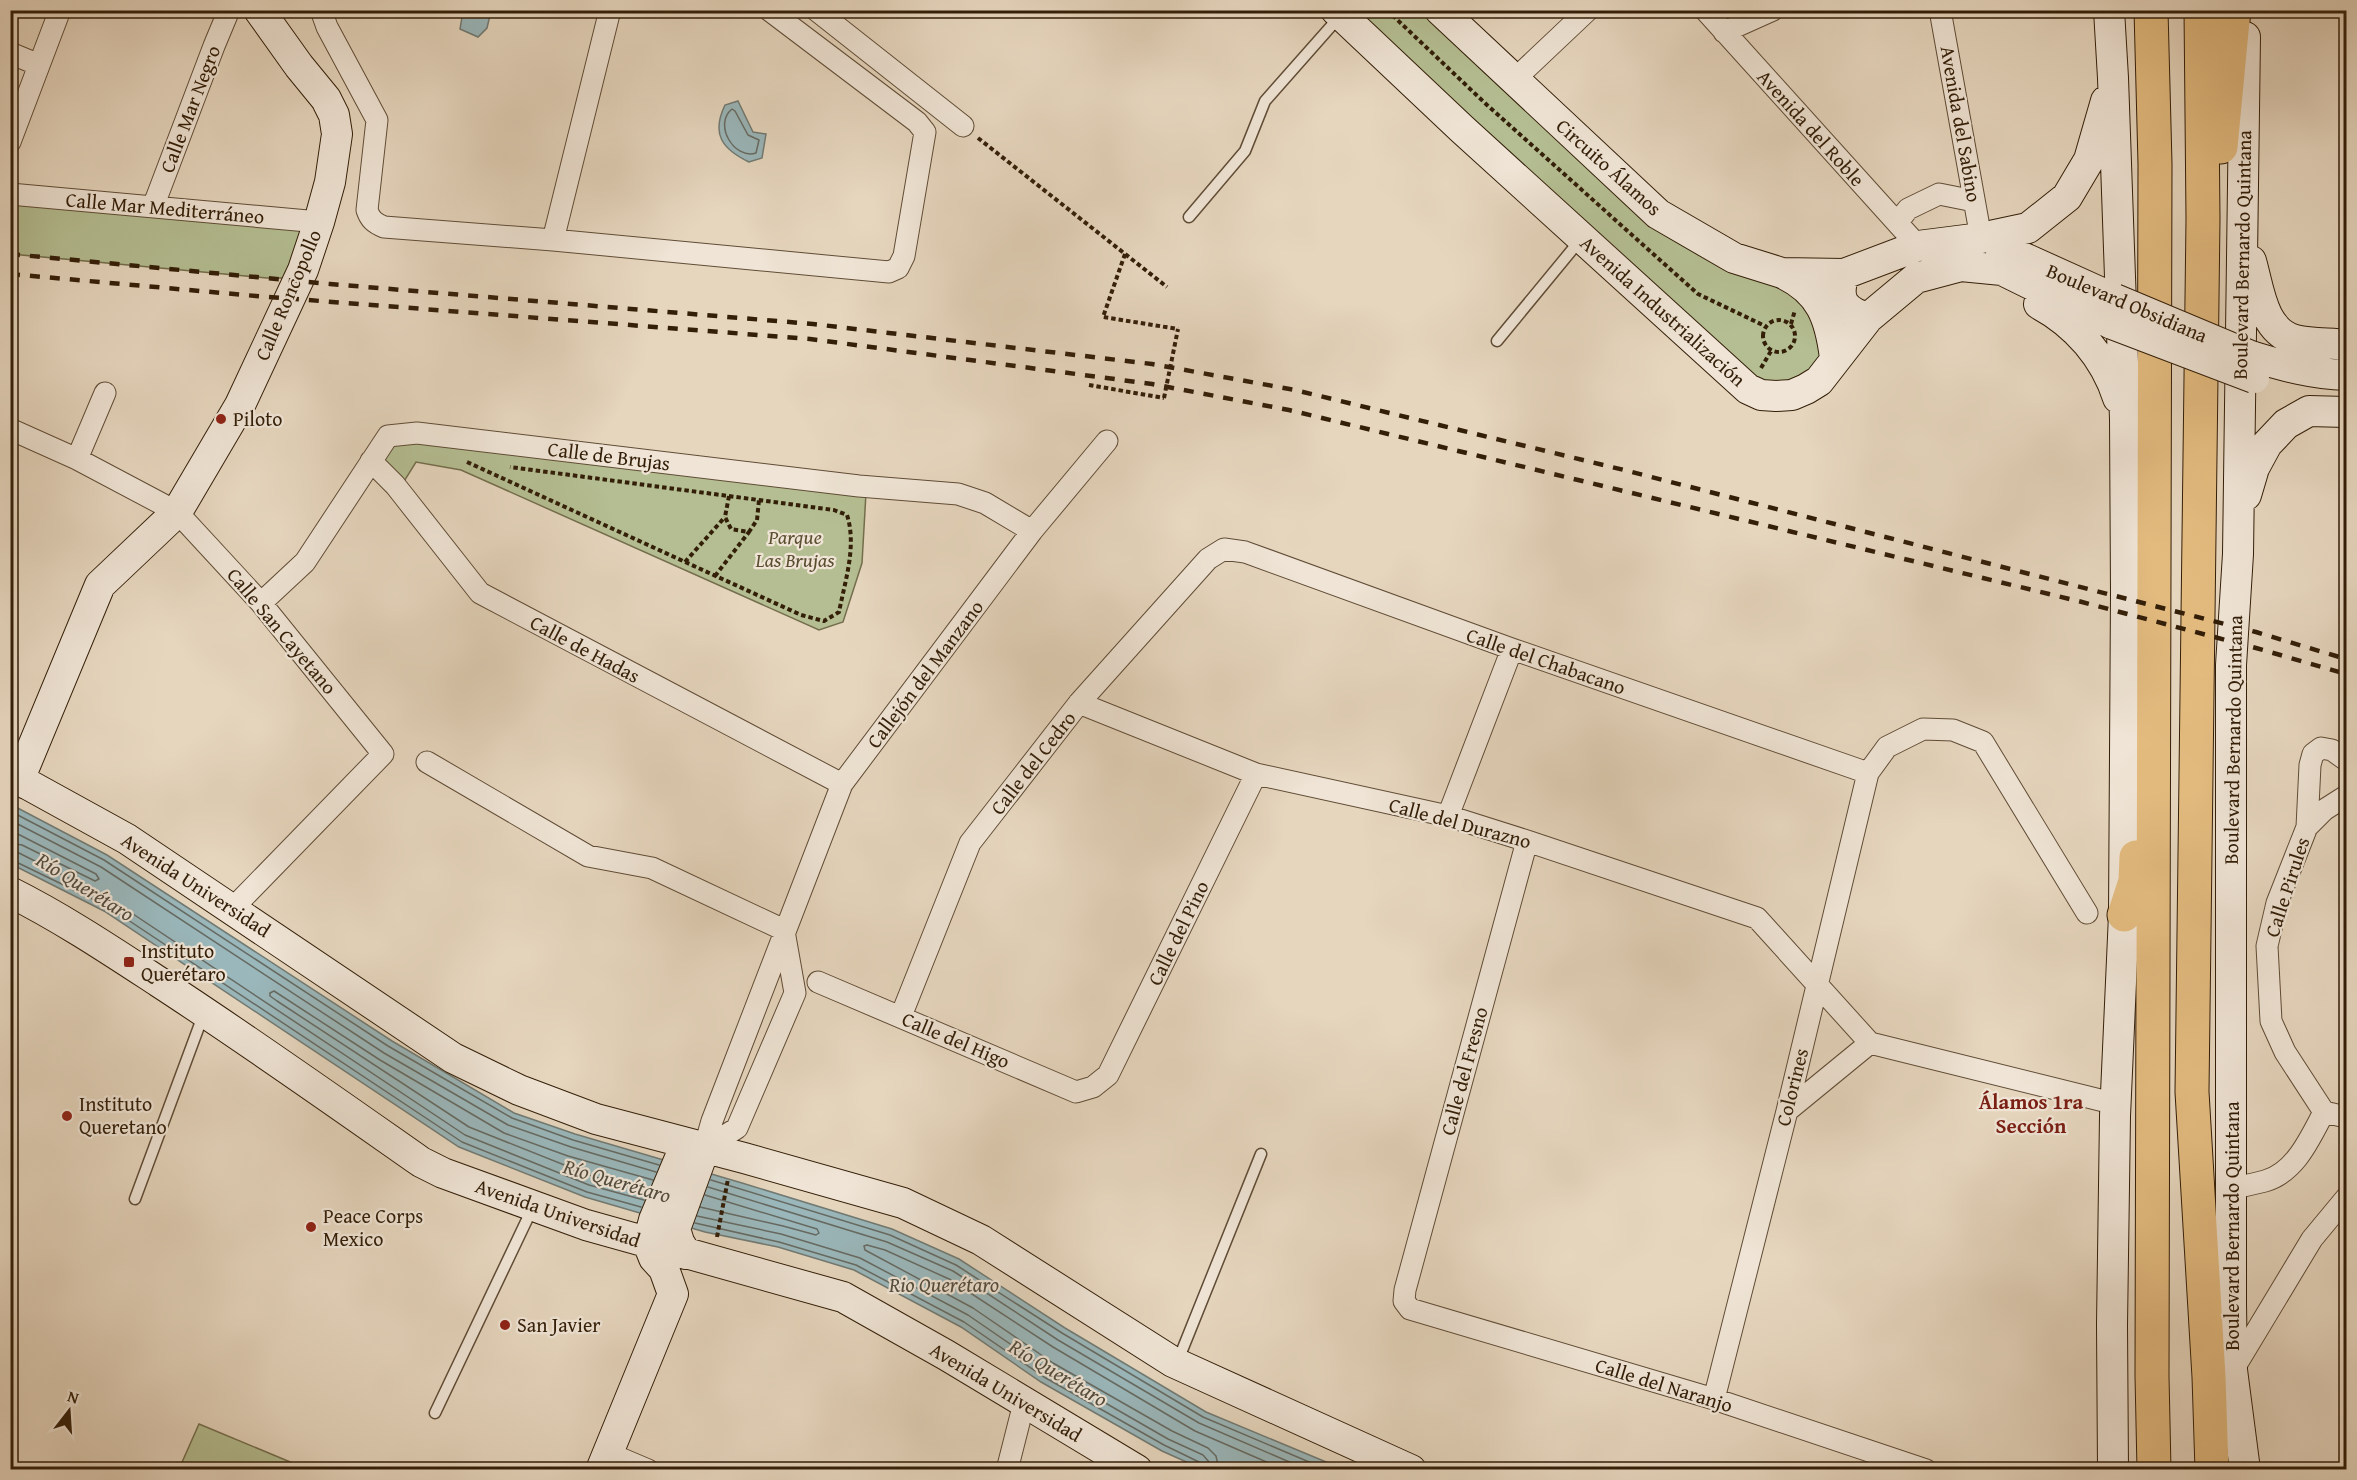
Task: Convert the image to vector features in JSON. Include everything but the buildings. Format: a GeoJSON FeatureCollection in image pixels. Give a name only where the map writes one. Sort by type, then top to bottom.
{"type":"FeatureCollection","features":[{"type":"Feature","properties":{"kind":"highway"},"geometry":{"type":"LineString","coordinates":[[2151,10],[2155,164],[2152,734],[2154,1470]]}},
{"type":"Feature","properties":{"kind":"highway","name":"Boulevard Bernardo Quintana"},"geometry":{"type":"LineString","coordinates":[[2201,10],[2203,219],[2192,1092],[2221,1373],[2211,1470]]}},
{"type":"Feature","properties":{"kind":"highway"},"geometry":{"type":"LineString","coordinates":[[2203,219],[2215,184],[2221,148],[2234,10]]}},
{"type":"Feature","properties":{"kind":"highway"},"geometry":{"type":"LineString","coordinates":[[2124,915],[2135,881],[2142,773],[2152,734]]}},
{"type":"Feature","properties":{"kind":"main road","name":"Calle Roncopollo"},"geometry":{"type":"LineString","coordinates":[[15,779],[100,585],[177,512],[240,405],[303,270],[319,222],[330,182],[336,142],[334,115],[326,99],[299,66],[260,10]]}},
{"type":"Feature","properties":{"kind":"main road","name":"Circuito Álamos"},"geometry":{"type":"LineString","coordinates":[[1440,10],[1658,214],[1734,258],[1782,273],[1844,274],[1917,246],[1981,238],[2028,228],[2067,197],[2089,160],[2113,78]]}},
{"type":"Feature","properties":{"kind":"main road"},"geometry":{"type":"LineString","coordinates":[[2109,10],[2125,419],[2124,915],[2116,1104],[2112,1325],[2113,1470]]}},
{"type":"Feature","properties":{"kind":"main road","name":"Boulevard Bernardo Quintana"},"geometry":{"type":"LineString","coordinates":[[2245,10],[2238,554],[2232,665],[2233,1188],[2221,1373],[2245,1470]]}},
{"type":"Feature","properties":{"kind":"main road","name":"Avenida Industrialización"},"geometry":{"type":"LineString","coordinates":[[1338,13],[1748,389],[1761,395],[1792,395],[1819,381],[1868,318],[1916,278],[1941,270],[1961,266],[2002,270],[2114,311]]}},
{"type":"Feature","properties":{"kind":"main road"},"geometry":{"type":"LineString","coordinates":[[2242,230],[2269,321],[2280,332],[2294,340],[2346,345]]}},
{"type":"Feature","properties":{"kind":"main road","name":"Boulevard Obsidiana"},"geometry":{"type":"LineString","coordinates":[[1981,238],[2114,311],[2321,393],[2346,393]]}},
{"type":"Feature","properties":{"kind":"main road"},"geometry":{"type":"LineString","coordinates":[[1961,266],[2060,315],[2100,357],[2115,387],[2125,419]]}},
{"type":"Feature","properties":{"kind":"main road"},"geometry":{"type":"LineString","coordinates":[[1782,273],[1802,282],[1820,306],[1832,332],[1835,358]]}},
{"type":"Feature","properties":{"kind":"main road"},"geometry":{"type":"LineString","coordinates":[[1844,274],[1839,290],[1843,303],[1852,314],[1868,318]]}},
{"type":"Feature","properties":{"kind":"main road","name":"Boulevard Obsidiana"},"geometry":{"type":"LineString","coordinates":[[2252,367],[2283,366],[2324,375],[2346,375]]}},
{"type":"Feature","properties":{"kind":"main road"},"geometry":{"type":"LineString","coordinates":[[2238,554],[2246,494],[2254,468],[2267,444],[2286,424],[2309,411],[2346,412]]}},
{"type":"Feature","properties":{"kind":"main road","name":"Avenida Universidad"},"geometry":{"type":"LineString","coordinates":[[15,779],[127,839],[233,908],[453,1058],[519,1090],[685,1156],[744,1158],[903,1203],[981,1240],[1176,1364],[1411,1470]]}},
{"type":"Feature","properties":{"kind":"main road","name":"Avenida Universidad"},"geometry":{"type":"LineString","coordinates":[[10,892],[46,910],[205,1012],[421,1162],[443,1173],[586,1225],[659,1230],[705,1251],[843,1297],[946,1355],[1137,1470]]}},
{"type":"Feature","properties":{"kind":"main road"},"geometry":{"type":"LineString","coordinates":[[673,1294],[664,1269],[654,1258],[659,1230],[685,1156]]}},
{"type":"Feature","properties":{"kind":"main road"},"geometry":{"type":"LineString","coordinates":[[604,1461],[673,1294],[698,1278],[705,1251]]}},
{"type":"Feature","properties":{"kind":"street"},"geometry":{"type":"LineString","coordinates":[[10,142],[60,10]]}},
{"type":"Feature","properties":{"kind":"street","name":"Calle Mar Negro"},"geometry":{"type":"LineString","coordinates":[[153,207],[229,10]]}},
{"type":"Feature","properties":{"kind":"street"},"geometry":{"type":"LineString","coordinates":[[321,10],[327,27],[377,120],[367,210],[370,218],[384,227],[553,240],[889,272],[898,268],[904,256],[925,132],[917,122],[769,10]]}},
{"type":"Feature","properties":{"kind":"street"},"geometry":{"type":"LineString","coordinates":[[553,240],[610,10]]}},
{"type":"Feature","properties":{"kind":"street"},"geometry":{"type":"LineString","coordinates":[[816,10],[963,126]]}},
{"type":"Feature","properties":{"kind":"street"},"geometry":{"type":"LineString","coordinates":[[1514,80],[1588,10]]}},
{"type":"Feature","properties":{"kind":"street","name":"Avenida del Roble"},"geometry":{"type":"LineString","coordinates":[[1705,10],[1917,246]]}},
{"type":"Feature","properties":{"kind":"street"},"geometry":{"type":"LineString","coordinates":[[1725,32],[1773,10]]}},
{"type":"Feature","properties":{"kind":"street","name":"Avenida del Sabino"},"geometry":{"type":"LineString","coordinates":[[1940,10],[1981,238]]}},
{"type":"Feature","properties":{"kind":"street"},"geometry":{"type":"LineString","coordinates":[[10,53],[39,65]]}},
{"type":"Feature","properties":{"kind":"street","name":"Calle Mar Mediterráneo"},"geometry":{"type":"LineString","coordinates":[[10,194],[319,222]]}},
{"type":"Feature","properties":{"kind":"street"},"geometry":{"type":"LineString","coordinates":[[1897,223],[1908,209],[1939,194],[1974,201]]}},
{"type":"Feature","properties":{"kind":"street"},"geometry":{"type":"LineString","coordinates":[[76,459],[105,393]]}},
{"type":"Feature","properties":{"kind":"street","name":"Calle San Cayetano"},"geometry":{"type":"LineString","coordinates":[[10,429],[76,459],[177,512],[261,603],[383,754],[233,908]]}},
{"type":"Feature","properties":{"kind":"street","name":"Calle de Brujas"},"geometry":{"type":"LineString","coordinates":[[261,603],[305,562],[388,436],[417,433],[859,486],[958,494],[985,502],[1032,531]]}},
{"type":"Feature","properties":{"kind":"street","name":"Callejón del Manzano"},"geometry":{"type":"LineString","coordinates":[[685,1156],[711,1120],[842,784],[1032,531],[1107,441]]}},
{"type":"Feature","properties":{"kind":"street","name":"Calle de Hadas"},"geometry":{"type":"LineString","coordinates":[[371,461],[395,485],[480,593],[842,784]]}},
{"type":"Feature","properties":{"kind":"street","name":"Calle del Chabacano"},"geometry":{"type":"LineString","coordinates":[[1224,549],[1245,552],[1512,649],[1868,773]]}},
{"type":"Feature","properties":{"kind":"street","name":"Calle del Cedro"},"geometry":{"type":"LineString","coordinates":[[902,1016],[970,843],[1079,703],[1208,559],[1224,549]]}},
{"type":"Feature","properties":{"kind":"street"},"geometry":{"type":"LineString","coordinates":[[1448,816],[1512,649]]}},
{"type":"Feature","properties":{"kind":"street","name":"Calle del Durazno"},"geometry":{"type":"LineString","coordinates":[[1079,703],[1256,774],[1448,816],[1527,840],[1757,918],[1870,1043]]}},
{"type":"Feature","properties":{"kind":"street"},"geometry":{"type":"LineString","coordinates":[[1868,773],[1887,747],[1923,729],[1953,730],[1983,742],[2087,913]]}},
{"type":"Feature","properties":{"kind":"street","name":"Calle Pirules"},"geometry":{"type":"LineString","coordinates":[[2324,1112],[2285,1053],[2271,1021],[2267,946],[2277,903],[2307,827],[2310,765],[2313,754],[2321,748],[2332,750],[2346,760]]}},
{"type":"Feature","properties":{"kind":"street"},"geometry":{"type":"LineString","coordinates":[[427,762],[588,856],[652,868],[784,930],[795,993],[737,1128],[685,1156]]}},
{"type":"Feature","properties":{"kind":"street","name":"Colorines"},"geometry":{"type":"LineString","coordinates":[[1714,1399],[1787,1111],[1868,773]]}},
{"type":"Feature","properties":{"kind":"street","name":"Calle del Pino"},"geometry":{"type":"LineString","coordinates":[[1093,1088],[1108,1075],[1256,774]]}},
{"type":"Feature","properties":{"kind":"street","name":"Calle Pirules"},"geometry":{"type":"LineString","coordinates":[[2307,827],[2324,810],[2346,796]]}},
{"type":"Feature","properties":{"kind":"street","name":"Calle del Fresno"},"geometry":{"type":"LineString","coordinates":[[1404,1301],[1404,1290],[1527,840]]}},
{"type":"Feature","properties":{"kind":"street","name":"Calle del Higo"},"geometry":{"type":"LineString","coordinates":[[818,982],[1076,1092],[1093,1088]]}},
{"type":"Feature","properties":{"kind":"street"},"geometry":{"type":"LineString","coordinates":[[1787,1111],[1870,1043],[2116,1104]]}},
{"type":"Feature","properties":{"kind":"street"},"geometry":{"type":"LineString","coordinates":[[2233,1188],[2267,1181],[2285,1170],[2299,1157],[2324,1112],[2346,1117]]}},
{"type":"Feature","properties":{"kind":"street"},"geometry":{"type":"LineString","coordinates":[[2221,1373],[2312,1239],[2346,1198]]}},
{"type":"Feature","properties":{"kind":"street","name":"Calle del Naranjo"},"geometry":{"type":"LineString","coordinates":[[1404,1301],[1410,1309],[1714,1399],[1926,1470]]}},
{"type":"Feature","properties":{"kind":"street"},"geometry":{"type":"LineString","coordinates":[[1007,1470],[1024,1403]]}},
{"type":"Feature","properties":{"kind":"street"},"geometry":{"type":"LineString","coordinates":[[604,1461],[648,1470]]}},
{"type":"Feature","properties":{"kind":"lane"},"geometry":{"type":"LineString","coordinates":[[1190,217],[1245,151],[1265,101],[1338,13]]}},
{"type":"Feature","properties":{"kind":"lane"},"geometry":{"type":"LineString","coordinates":[[1497,341],[1582,238]]}},
{"type":"Feature","properties":{"kind":"lane"},"geometry":{"type":"LineString","coordinates":[[135,1198],[205,1012]]}},
{"type":"Feature","properties":{"kind":"lane"},"geometry":{"type":"LineString","coordinates":[[1176,1364],[1261,1154]]}},
{"type":"Feature","properties":{"kind":"lane"},"geometry":{"type":"LineString","coordinates":[[435,1413],[534,1206]]}},
{"type":"Feature","properties":{"kind":"path"},"geometry":{"type":"LineString","coordinates":[[1388,10],[1487,105],[1698,294],[1766,326]]}},
{"type":"Feature","properties":{"kind":"path"},"geometry":{"type":"LineString","coordinates":[[963,126],[1167,287]]}},
{"type":"Feature","properties":{"kind":"path"},"geometry":{"type":"LineString","coordinates":[[1089,385],[1164,398],[1178,329],[1103,317],[1125,254]]}},
{"type":"Feature","properties":{"kind":"path"},"geometry":{"type":"LineString","coordinates":[[1782,320],[1791,324],[1795,330],[1796,339],[1793,346],[1779,353],[1771,351],[1764,344],[1762,335],[1766,326],[1773,321],[1782,320]]}},
{"type":"Feature","properties":{"kind":"path"},"geometry":{"type":"LineString","coordinates":[[490,465],[467,462],[801,615],[824,621],[839,612],[850,560],[851,528],[847,515],[834,510],[501,466]]}},
{"type":"Feature","properties":{"kind":"path"},"geometry":{"type":"LineString","coordinates":[[685,562],[724,517],[729,496]]}},
{"type":"Feature","properties":{"kind":"path"},"geometry":{"type":"LineString","coordinates":[[715,576],[757,520],[759,500]]}},
{"type":"Feature","properties":{"kind":"path"},"geometry":{"type":"LineString","coordinates":[[724,517],[731,529],[749,532]]}},
{"type":"Feature","properties":{"kind":"path"},"geometry":{"type":"LineString","coordinates":[[705,1251],[729,1174]]}},
{"type":"Feature","properties":{"kind":"green space"},"geometry":{"type":"Polygon","coordinates":[[[1354,11],[1424,11],[1648,221],[1800,287],[1828,342],[1809,373],[1786,383],[1758,382],[1354,11]]]}},
{"type":"Feature","properties":{"kind":"green space"},"geometry":{"type":"Polygon","coordinates":[[[10,194],[319,222],[285,278],[267,278],[11,254],[10,194]]]}},
{"type":"Feature","properties":{"kind":"green space","name":"Parque Las Brujas"},"geometry":{"type":"Polygon","coordinates":[[[388,439],[866,493],[862,563],[843,622],[819,630],[461,470],[416,462],[393,499],[370,472],[388,439]]]}},
{"type":"Feature","properties":{"kind":"green space"},"geometry":{"type":"Polygon","coordinates":[[[199,1424],[307,1469],[179,1469],[199,1424]]]}},
{"type":"Feature","properties":{"kind":"water"},"geometry":{"type":"Polygon","coordinates":[[[463,11],[491,11],[487,28],[478,37],[460,29],[463,11]]]}},
{"type":"Feature","properties":{"kind":"water"},"geometry":{"type":"Polygon","coordinates":[[[738,101],[753,132],[766,134],[762,158],[749,162],[726,146],[719,132],[725,105],[738,101]]]}},
{"type":"Feature","properties":{"kind":"water","name":"Rio Querétaro"},"geometry":{"type":"Polygon","coordinates":[[[10,804],[107,855],[392,1041],[514,1113],[575,1134],[892,1229],[959,1259],[1065,1328],[1206,1412],[1343,1469],[1202,1469],[1162,1451],[1041,1382],[961,1327],[854,1270],[778,1247],[705,1232],[585,1197],[459,1147],[104,911],[11,864],[10,804]]]}},
{"type":"Feature","properties":{"kind":"railway"},"geometry":{"type":"LineString","coordinates":[[10,254],[330,284],[813,324],[1152,364],[1295,390],[1624,470],[2256,632],[2346,659]]}},
{"type":"Feature","properties":{"kind":"railway"},"geometry":{"type":"LineString","coordinates":[[10,274],[256,296],[810,339],[1152,384],[1289,410],[2082,602],[2346,674]]}},
{"type":"Feature","properties":{"kind":"place","name":"Piloto"},"geometry":{"type":"Point","coordinates":[221,419]}},
{"type":"Feature","properties":{"kind":"place","name":"Instituto Querétaro"},"geometry":{"type":"Point","coordinates":[129,962]}},
{"type":"Feature","properties":{"kind":"place","name":"Instituto Queretano"},"geometry":{"type":"Point","coordinates":[67,1116]}},
{"type":"Feature","properties":{"kind":"place","name":"Peace Corps Mexico"},"geometry":{"type":"Point","coordinates":[311,1227]}},
{"type":"Feature","properties":{"kind":"place","name":"San Javier"},"geometry":{"type":"Point","coordinates":[505,1325]}},
{"type":"Feature","properties":{"kind":"district","name":"Álamos 1ra Sección"},"geometry":{"type":"Point","coordinates":[2031,1114]}},
{"type":"Feature","properties":{"kind":"water label","name":"Río Querétaro"},"geometry":{"type":"Point","coordinates":[85,887]}},
{"type":"Feature","properties":{"kind":"water label","name":"Río Querétaro"},"geometry":{"type":"Point","coordinates":[617,1181]}},
{"type":"Feature","properties":{"kind":"water label","name":"Río Querétaro"},"geometry":{"type":"Point","coordinates":[1058,1373]}}]}
